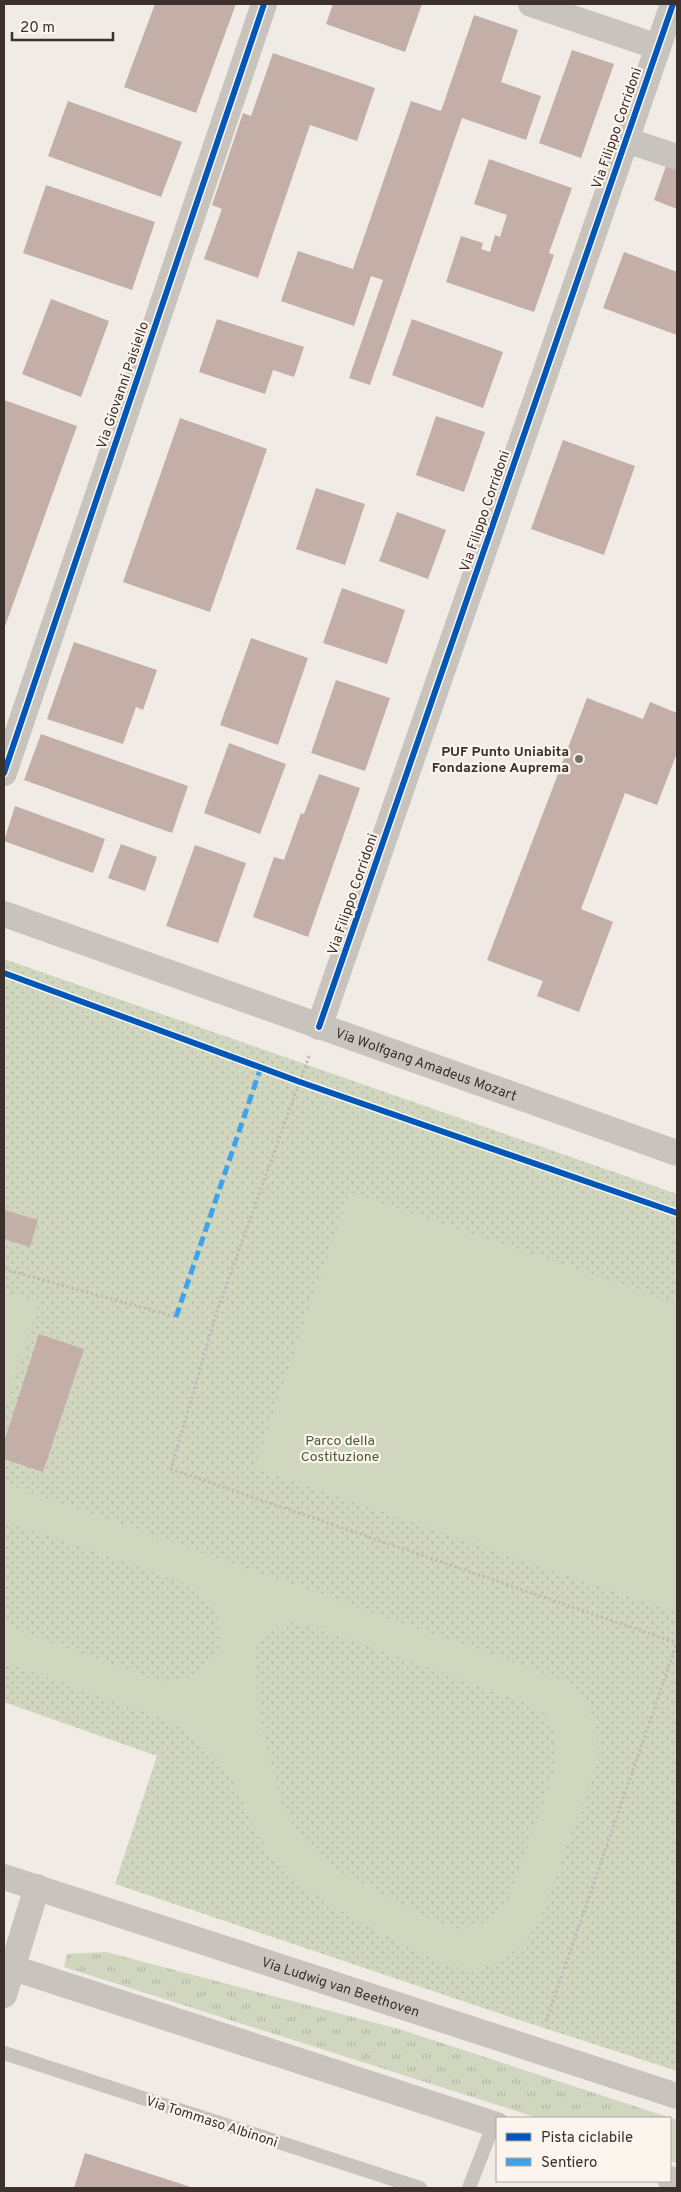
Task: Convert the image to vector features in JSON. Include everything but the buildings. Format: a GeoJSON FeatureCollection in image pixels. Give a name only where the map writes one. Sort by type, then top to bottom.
{"type":"FeatureCollection","features":[{"type":"Feature","properties":{"kind":"street","name":"Via Giovanni Paisiello"},"geometry":{"type":"LineString","coordinates":[[4,773],[264,4]]}},
{"type":"Feature","properties":{"kind":"street"},"geometry":{"type":"LineString","coordinates":[[530,4],[658,47]]}},
{"type":"Feature","properties":{"kind":"street","name":"Via Filippo Corridoni"},"geometry":{"type":"LineString","coordinates":[[319,1027],[673,4]]}},
{"type":"Feature","properties":{"kind":"street"},"geometry":{"type":"LineString","coordinates":[[626,140],[677,157]]}},
{"type":"Feature","properties":{"kind":"street","name":"Via Wolfgang Amadeus Mozart"},"geometry":{"type":"LineString","coordinates":[[4,914],[677,1153]]}},
{"type":"Feature","properties":{"kind":"street","name":"Via Ludwig van Beethoven"},"geometry":{"type":"LineString","coordinates":[[4,1876],[677,2096]]}},
{"type":"Feature","properties":{"kind":"street"},"geometry":{"type":"LineString","coordinates":[[4,1995],[8,1966],[37,1887]]}},
{"type":"Feature","properties":{"kind":"street"},"geometry":{"type":"LineString","coordinates":[[8,1966],[495,2124]]}},
{"type":"Feature","properties":{"kind":"lane","name":"Via Tommaso Albinoni"},"geometry":{"type":"LineString","coordinates":[[4,2053],[420,2188]]}},
{"type":"Feature","properties":{"kind":"lane"},"geometry":{"type":"LineString","coordinates":[[469,2188],[495,2124]]}},
{"type":"Feature","properties":{"kind":"path"},"geometry":{"type":"LineString","coordinates":[[319,1027],[216,1314],[171,1469],[677,1643],[536,2050]]}},
{"type":"Feature","properties":{"kind":"path"},"geometry":{"type":"LineString","coordinates":[[293,1079],[310,1085]]}},
{"type":"Feature","properties":{"kind":"path"},"geometry":{"type":"LineString","coordinates":[[4,1269],[176,1317]]}},
{"type":"Feature","properties":{"kind":"green space","name":"Parco della Costituzione"},"geometry":{"type":"Polygon","coordinates":[[[4,959],[677,1194],[677,2071],[115,1884],[157,1756],[4,1702],[4,959]]]}},
{"type":"Feature","properties":{"kind":"green space"},"geometry":{"type":"Polygon","coordinates":[[[350,1192],[677,1304],[677,1613],[254,1468],[350,1192]]]}},
{"type":"Feature","properties":{"kind":"green space"},"geometry":{"type":"Polygon","coordinates":[[[4,1292],[39,1303],[4,1412],[4,1292]]]}},
{"type":"Feature","properties":{"kind":"green space"},"geometry":{"type":"Polygon","coordinates":[[[4,1483],[558,1678],[569,1686],[587,1705],[596,1727],[598,1753],[596,1767],[539,1922],[530,1934],[511,1954],[500,1961],[488,1966],[461,1968],[446,1965],[376,1930],[325,1901],[283,1869],[262,1841],[221,1762],[193,1737],[169,1721],[4,1662],[4,1625],[157,1681],[178,1681],[196,1674],[209,1664],[218,1650],[221,1634],[218,1617],[208,1600],[192,1586],[4,1520],[4,1483]],[[290,1622],[264,1636],[257,1648],[260,1719],[276,1784],[286,1813],[298,1834],[325,1863],[427,1918],[459,1929],[476,1926],[488,1921],[510,1897],[556,1765],[556,1739],[550,1721],[544,1714],[526,1703],[318,1628],[290,1622]]]}},
{"type":"Feature","properties":{"kind":"green space"},"geometry":{"type":"Polygon","coordinates":[[[106,1952],[399,2029],[668,2117],[535,2117],[64,1967],[67,1954],[106,1952]]]}},
{"type":"Feature","properties":{"kind":"green space"},"geometry":{"type":"Polygon","coordinates":[[[671,2118],[677,2120],[677,2163],[671,2161],[671,2118]]]}},
{"type":"Feature","properties":{"kind":"marked path"},"geometry":{"type":"LineString","coordinates":[[176,1317],[261,1067]]}},
{"type":"Feature","properties":{"kind":"cycle path"},"geometry":{"type":"LineString","coordinates":[[4,773],[264,4]]}},
{"type":"Feature","properties":{"kind":"cycle path"},"geometry":{"type":"LineString","coordinates":[[319,1027],[673,4]]}},
{"type":"Feature","properties":{"kind":"cycle path"},"geometry":{"type":"LineString","coordinates":[[4,973],[300,1082],[677,1213]]}},
{"type":"Feature","properties":{"kind":"place","name":"PUF Punto Uniabita Fondazione Auprema"},"geometry":{"type":"Point","coordinates":[579,759]}}]}
